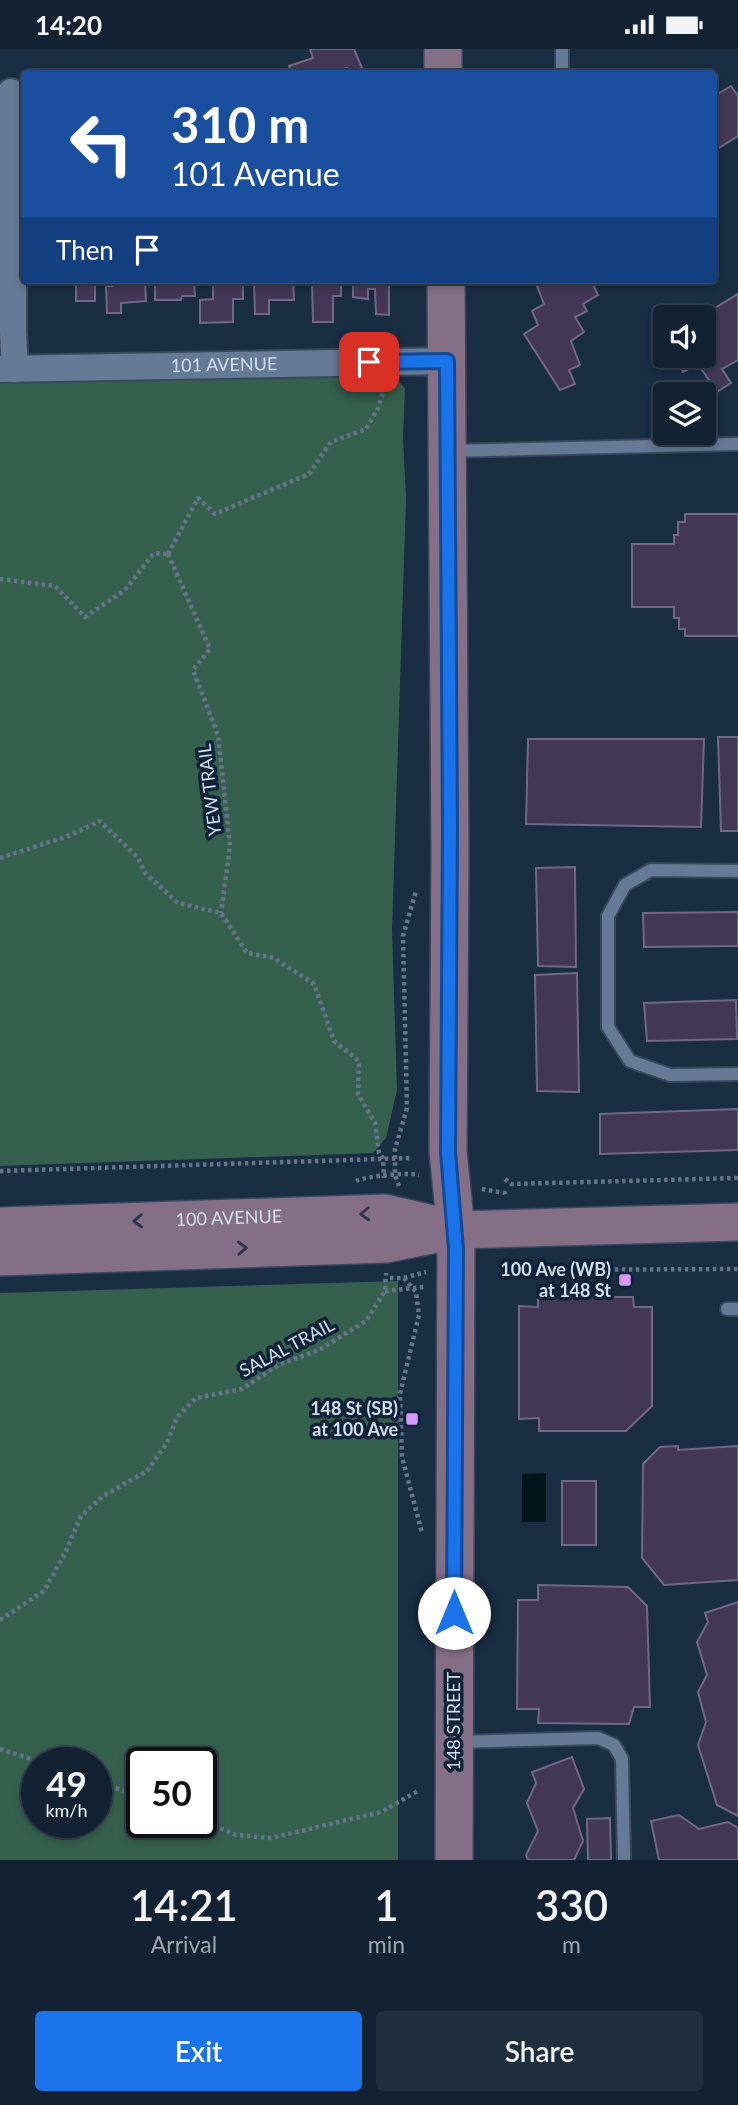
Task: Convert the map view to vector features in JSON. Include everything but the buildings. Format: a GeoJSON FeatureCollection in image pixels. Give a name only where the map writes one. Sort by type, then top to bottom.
{"type":"FeatureCollection","features":[{"type":"Feature","properties":{"kind":"main road"},"geometry":{"type":"LineString","coordinates":[[443,49],[443,70]]}},
{"type":"Feature","properties":{"kind":"main road","name":"148 STREET"},"geometry":{"type":"LineString","coordinates":[[446,284],[450,854],[448,1152],[456,1230],[454,1860]]}},
{"type":"Feature","properties":{"kind":"main road","name":"100 AVENUE"},"geometry":{"type":"LineString","coordinates":[[0,1226],[384,1213],[456,1230]]}},
{"type":"Feature","properties":{"kind":"main road","name":"100 AVENUE"},"geometry":{"type":"LineString","coordinates":[[0,1257],[386,1244],[456,1230],[738,1222]]}},
{"type":"Feature","properties":{"kind":"street"},"geometry":{"type":"LineString","coordinates":[[8,369],[13,332],[12,92]]}},
{"type":"Feature","properties":{"kind":"street","name":"101 AVENUE"},"geometry":{"type":"LineString","coordinates":[[8,369],[447,361]]}},
{"type":"Feature","properties":{"kind":"lane"},"geometry":{"type":"LineString","coordinates":[[562,49],[562,70]]}},
{"type":"Feature","properties":{"kind":"lane"},"geometry":{"type":"LineString","coordinates":[[448,451],[738,444]]}},
{"type":"Feature","properties":{"kind":"lane"},"geometry":{"type":"LineString","coordinates":[[738,871],[651,870],[625,885],[608,916],[608,1027],[630,1061],[670,1075],[738,1074]]}},
{"type":"Feature","properties":{"kind":"lane"},"geometry":{"type":"LineString","coordinates":[[454,1742],[598,1738],[614,1745],[622,1759],[624,1860]]}},
{"type":"Feature","properties":{"kind":"path"},"geometry":{"type":"LineString","coordinates":[[0,579],[55,586],[85,617],[125,590],[154,553],[168,554],[198,498],[215,514],[309,474],[331,442],[366,429],[378,408],[394,362]]}},
{"type":"Feature","properties":{"kind":"path","name":"YEW TRAIL"},"geometry":{"type":"LineString","coordinates":[[168,554],[210,649],[192,670],[218,735],[230,846],[221,913]]}},
{"type":"Feature","properties":{"kind":"path"},"geometry":{"type":"LineString","coordinates":[[0,858],[68,836],[100,821],[138,859],[145,873],[178,903],[221,913],[247,953],[274,958],[314,984],[334,1041],[359,1061],[358,1094],[375,1123],[379,1153],[383,1158],[384,1186]]}},
{"type":"Feature","properties":{"kind":"path"},"geometry":{"type":"LineString","coordinates":[[398,1186],[395,1175],[396,1149],[407,1108],[403,936],[419,873],[450,854]]}},
{"type":"Feature","properties":{"kind":"path"},"geometry":{"type":"LineString","coordinates":[[0,1171],[412,1158]]}},
{"type":"Feature","properties":{"kind":"path"},"geometry":{"type":"LineString","coordinates":[[505,1179],[511,1184],[738,1178]]}},
{"type":"Feature","properties":{"kind":"path"},"geometry":{"type":"LineString","coordinates":[[504,1277],[524,1271],[738,1269]]}},
{"type":"Feature","properties":{"kind":"path"},"geometry":{"type":"LineString","coordinates":[[415,1274],[403,1278],[414,1289],[419,1315],[400,1394],[402,1457],[424,1543],[455,1562]]}},
{"type":"Feature","properties":{"kind":"path"},"geometry":{"type":"LineString","coordinates":[[414,1289],[424,1287]]}},
{"type":"Feature","properties":{"kind":"path","name":"SALAL TRAIL"},"geometry":{"type":"LineString","coordinates":[[0,1620],[44,1591],[81,1516],[103,1496],[147,1471],[167,1444],[177,1417],[196,1398],[242,1389],[278,1365],[319,1350],[366,1321],[385,1291],[414,1289]]}},
{"type":"Feature","properties":{"kind":"path"},"geometry":{"type":"LineString","coordinates":[[0,1749],[21,1756]]}},
{"type":"Feature","properties":{"kind":"path"},"geometry":{"type":"LineString","coordinates":[[217,1827],[236,1835],[271,1838],[382,1812],[418,1791]]}},
{"type":"Feature","properties":{"kind":"green space"},"geometry":{"type":"Polygon","coordinates":[[[386,369],[405,388],[403,437],[406,498],[392,930],[397,1090],[386,1138],[373,1153],[0,1166],[0,374],[386,369]]]}},
{"type":"Feature","properties":{"kind":"green space"},"geometry":{"type":"Polygon","coordinates":[[[398,1281],[398,1860],[0,1860],[0,1293],[398,1281]]]}},
{"type":"Feature","properties":{"kind":"shaded area"},"geometry":{"type":"Polygon","coordinates":[[[546,1473],[546,1522],[522,1522],[522,1474],[546,1473]]]}},
{"type":"Feature","properties":{"kind":"place","name":"100 Ave (WB) at 148 St"},"geometry":{"type":"Point","coordinates":[625,1280]}},
{"type":"Feature","properties":{"kind":"place","name":"148 St (SB) at 100 Ave"},"geometry":{"type":"Point","coordinates":[412,1419]}},
{"type":"Feature","properties":{"kind":"route"},"geometry":{"type":"LineString","coordinates":[[369,362],[447,361],[450,828],[448,1152],[456,1230],[454,1613]]}}]}
